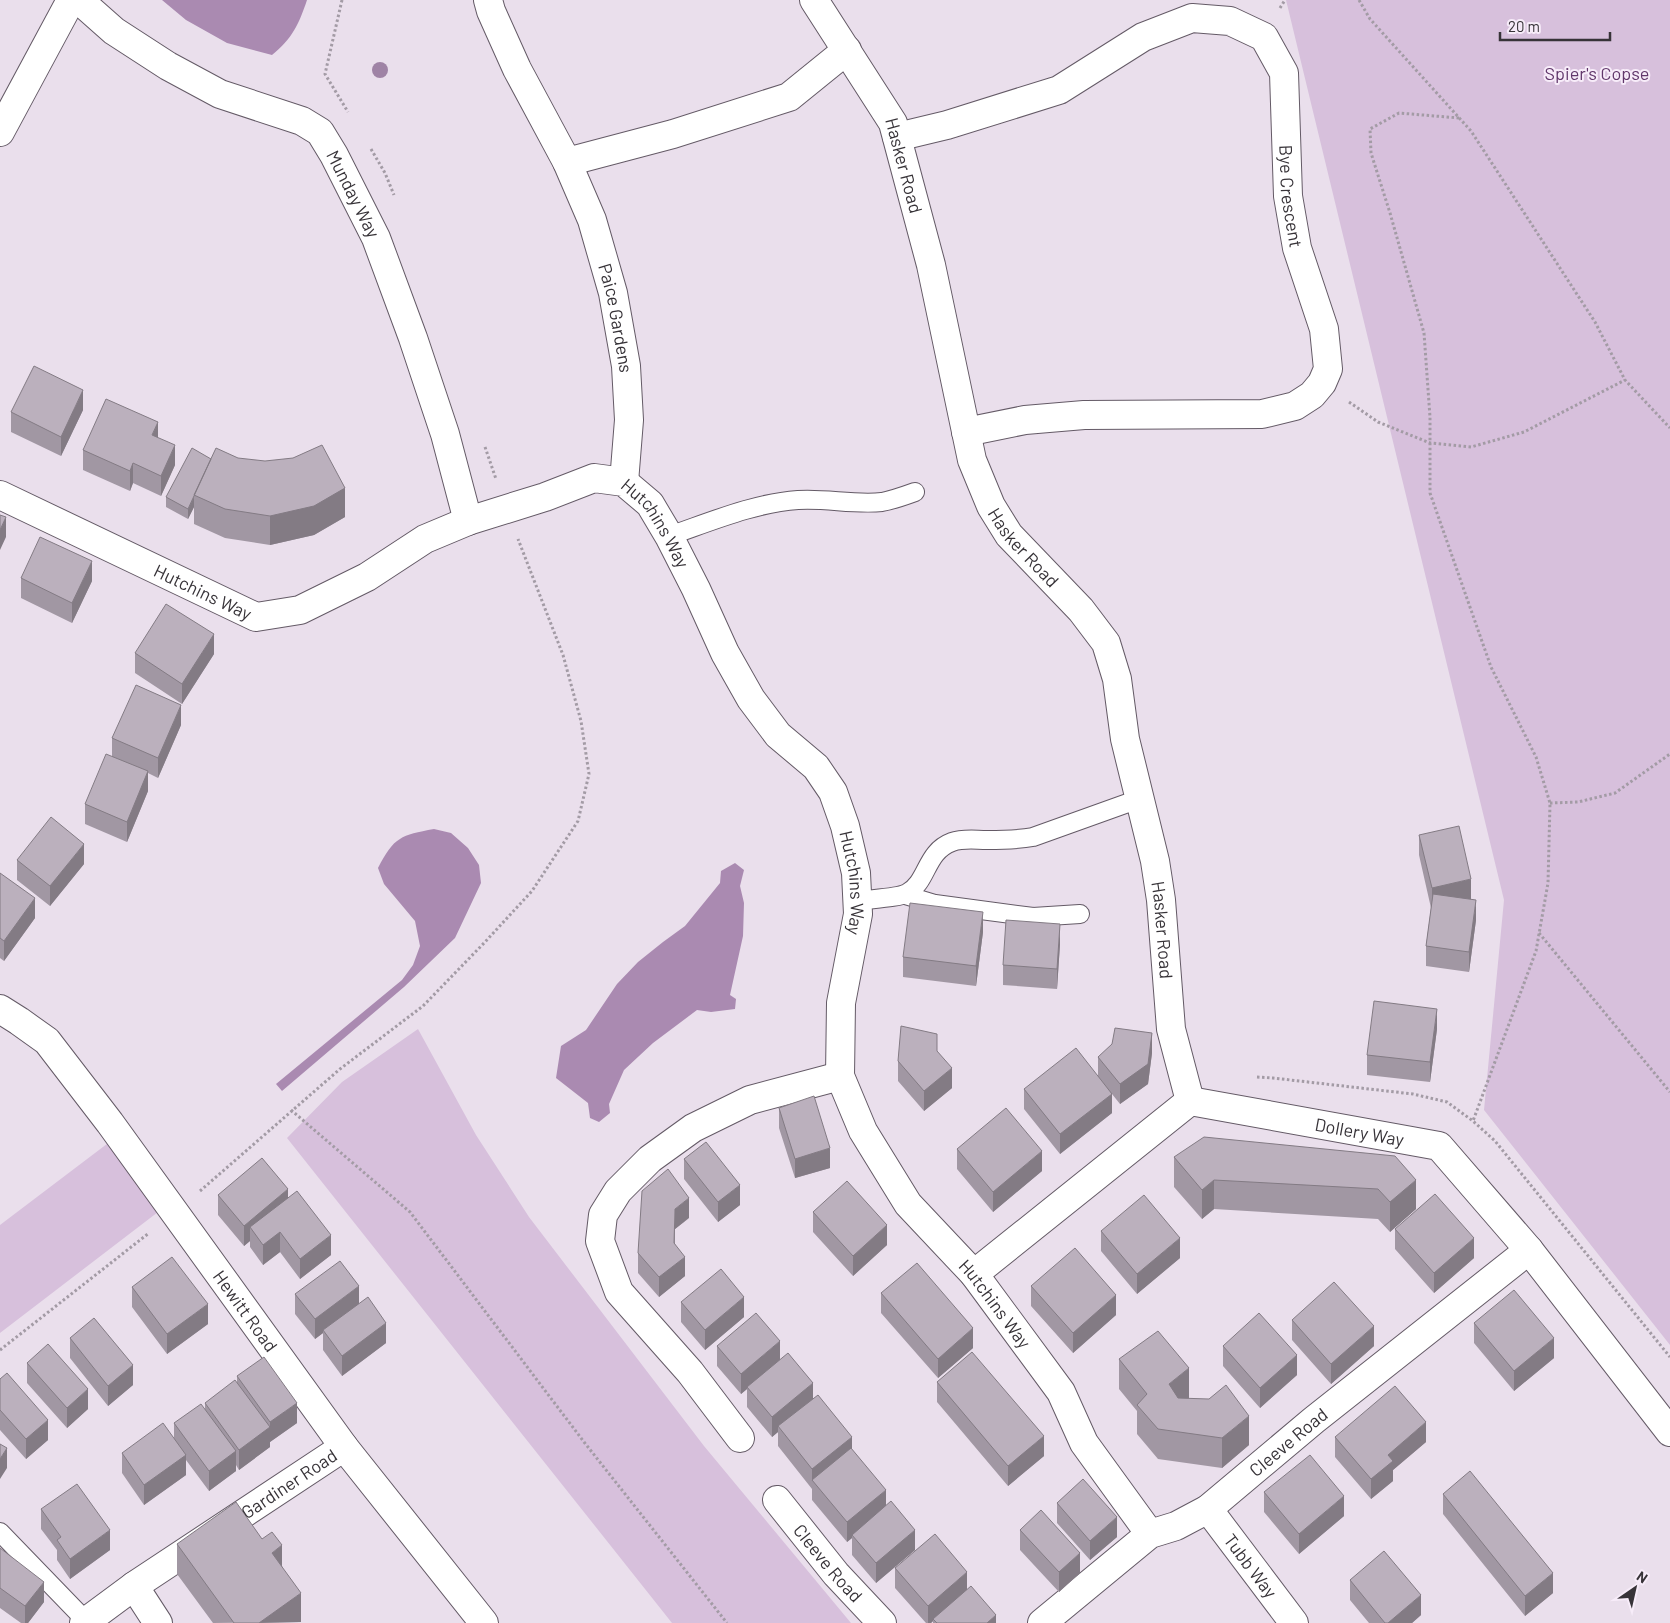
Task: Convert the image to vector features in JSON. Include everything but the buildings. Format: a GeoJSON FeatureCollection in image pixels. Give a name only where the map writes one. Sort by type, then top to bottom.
{"type":"FeatureCollection","features":[{"type":"Feature","properties":{"kind":"street"},"geometry":{"type":"LineString","coordinates":[[0,132],[71,0]]}},
{"type":"Feature","properties":{"kind":"street","name":"Munday Way"},"geometry":{"type":"LineString","coordinates":[[79,0],[114,31],[168,66],[220,94],[302,121],[320,132],[334,155],[376,238],[413,338],[445,434],[468,521]]}},
{"type":"Feature","properties":{"kind":"street","name":"Paice Gardens"},"geometry":{"type":"LineString","coordinates":[[488,0],[517,69],[567,162],[592,220],[613,294],[626,366],[629,420],[624,482]]}},
{"type":"Feature","properties":{"kind":"street","name":"Hasker Road"},"geometry":{"type":"LineString","coordinates":[[814,0],[893,123],[931,265],[972,460],[991,506],[1009,535],[1082,610],[1106,643],[1117,679],[1126,739],[1155,861],[1161,900],[1171,1029],[1190,1102]]}},
{"type":"Feature","properties":{"kind":"street","name":"Bye Crescent"},"geometry":{"type":"LineString","coordinates":[[897,137],[947,125],[1059,90],[1143,37],[1192,18],[1230,21],[1264,38],[1284,73],[1288,196],[1298,248],[1324,330],[1328,369],[1322,383]]}},
{"type":"Feature","properties":{"kind":"street"},"geometry":{"type":"LineString","coordinates":[[567,162],[674,134],[789,97],[847,50]]}},
{"type":"Feature","properties":{"kind":"street"},"geometry":{"type":"LineString","coordinates":[[966,432],[1025,420],[1084,415],[1262,414],[1295,406],[1312,395],[1322,383]]}},
{"type":"Feature","properties":{"kind":"street","name":"Hutchins Way"},"geometry":{"type":"LineString","coordinates":[[0,495],[256,617],[300,610],[367,577],[425,539],[468,521],[594,478],[624,482],[650,504],[669,536],[726,654],[751,698],[778,735],[816,766],[833,792],[845,826],[856,873],[858,914],[841,1003],[840,1076],[863,1132],[908,1204],[974,1274],[1061,1392],[1084,1443],[1150,1534]]}},
{"type":"Feature","properties":{"kind":"street","name":"Hewitt Road"},"geometry":{"type":"LineString","coordinates":[[0,1009],[19,1020],[47,1041],[110,1123],[344,1447],[483,1623]]}},
{"type":"Feature","properties":{"kind":"street"},"geometry":{"type":"LineString","coordinates":[[740,1438],[690,1372],[619,1292],[600,1241],[603,1215],[618,1191],[650,1159],[694,1128],[750,1100],[840,1076]]}},
{"type":"Feature","properties":{"kind":"street"},"geometry":{"type":"LineString","coordinates":[[974,1274],[1190,1102]]}},
{"type":"Feature","properties":{"kind":"street","name":"Dollery Way"},"geometry":{"type":"LineString","coordinates":[[1190,1102],[1439,1146],[1529,1250],[1670,1432]]}},
{"type":"Feature","properties":{"kind":"street","name":"Cleeve Road"},"geometry":{"type":"LineString","coordinates":[[1042,1623],[1150,1534],[1176,1526],[1208,1509],[1314,1420],[1529,1250]]}},
{"type":"Feature","properties":{"kind":"street","name":"Gardiner Road"},"geometry":{"type":"LineString","coordinates":[[85,1622],[134,1586],[344,1447]]}},
{"type":"Feature","properties":{"kind":"street","name":"Cleeve Road"},"geometry":{"type":"LineString","coordinates":[[777,1500],[836,1574],[882,1623]]}},
{"type":"Feature","properties":{"kind":"street","name":"Tubb Way"},"geometry":{"type":"LineString","coordinates":[[1208,1509],[1294,1623]]}},
{"type":"Feature","properties":{"kind":"street"},"geometry":{"type":"LineString","coordinates":[[134,1586],[158,1623]]}},
{"type":"Feature","properties":{"kind":"lane"},"geometry":{"type":"LineString","coordinates":[[669,536],[754,508],[778,503],[798,500],[883,502],[915,492]]}},
{"type":"Feature","properties":{"kind":"lane"},"geometry":{"type":"LineString","coordinates":[[905,895],[914,889],[933,855],[952,842],[964,840],[1017,840],[1033,837],[1139,800]]}},
{"type":"Feature","properties":{"kind":"lane"},"geometry":{"type":"LineString","coordinates":[[858,901],[905,895],[935,904],[1033,916],[1080,914]]}},
{"type":"Feature","properties":{"kind":"lane"},"geometry":{"type":"LineString","coordinates":[[0,1532],[85,1622]]}},
{"type":"Feature","properties":{"kind":"path"},"geometry":{"type":"LineString","coordinates":[[1359,0],[1370,19],[1470,131],[1595,322],[1625,380],[1670,428]]}},
{"type":"Feature","properties":{"kind":"path"},"geometry":{"type":"LineString","coordinates":[[1459,118],[1400,113],[1370,129],[1371,154],[1424,333],[1430,443],[1430,493],[1491,667],[1536,756],[1550,803],[1548,883],[1536,951],[1473,1121]]}},
{"type":"Feature","properties":{"kind":"path"},"geometry":{"type":"LineString","coordinates":[[1322,383],[1378,422],[1430,443],[1471,447],[1524,432],[1625,380]]}},
{"type":"Feature","properties":{"kind":"path"},"geometry":{"type":"LineString","coordinates":[[0,1350],[175,1213],[340,1068],[423,1006],[532,891],[578,821],[589,774],[581,721],[563,655],[506,509]]}},
{"type":"Feature","properties":{"kind":"path"},"geometry":{"type":"LineString","coordinates":[[1550,803],[1578,802],[1615,792],[1670,754]]}},
{"type":"Feature","properties":{"kind":"path"},"geometry":{"type":"LineString","coordinates":[[1539,932],[1670,1092]]}},
{"type":"Feature","properties":{"kind":"path"},"geometry":{"type":"LineString","coordinates":[[291,1110],[410,1212],[584,1442],[727,1623]]}},
{"type":"Feature","properties":{"kind":"green space","name":"Spier's Copse"},"geometry":{"type":"Polygon","coordinates":[[[1286,0],[1670,0],[1670,1345],[1484,1110],[1504,900],[1286,0]]]}},
{"type":"Feature","properties":{"kind":"green space"},"geometry":{"type":"Polygon","coordinates":[[[418,1029],[476,1135],[529,1217],[704,1446],[851,1623],[672,1623],[287,1138],[342,1082],[418,1029]]]}},
{"type":"Feature","properties":{"kind":"green space"},"geometry":{"type":"Polygon","coordinates":[[[128,1128],[175,1199],[0,1333],[0,1225],[128,1128]]]}},
{"type":"Feature","properties":{"kind":"shaded area"},"geometry":{"type":"Polygon","coordinates":[[[162,0],[307,0],[294,30],[285,43],[272,55],[227,43],[186,20],[162,0]]]}},
{"type":"Feature","properties":{"kind":"shaded area"},"geometry":{"type":"Polygon","coordinates":[[[434,829],[451,833],[468,848],[479,865],[481,883],[455,938],[404,987],[282,1091],[276,1084],[402,980],[413,965],[420,946],[415,921],[384,884],[378,868],[389,850],[400,839],[414,833],[434,829]]]}},
{"type":"Feature","properties":{"kind":"shaded area"},"geometry":{"type":"Polygon","coordinates":[[[735,863],[744,870],[740,886],[744,903],[743,936],[730,995],[736,999],[735,1009],[711,1012],[697,1010],[653,1043],[624,1070],[609,1104],[610,1113],[599,1122],[590,1118],[588,1103],[556,1078],[561,1046],[586,1030],[617,984],[638,962],[685,926],[720,883],[721,871],[735,863]]]}}]}
